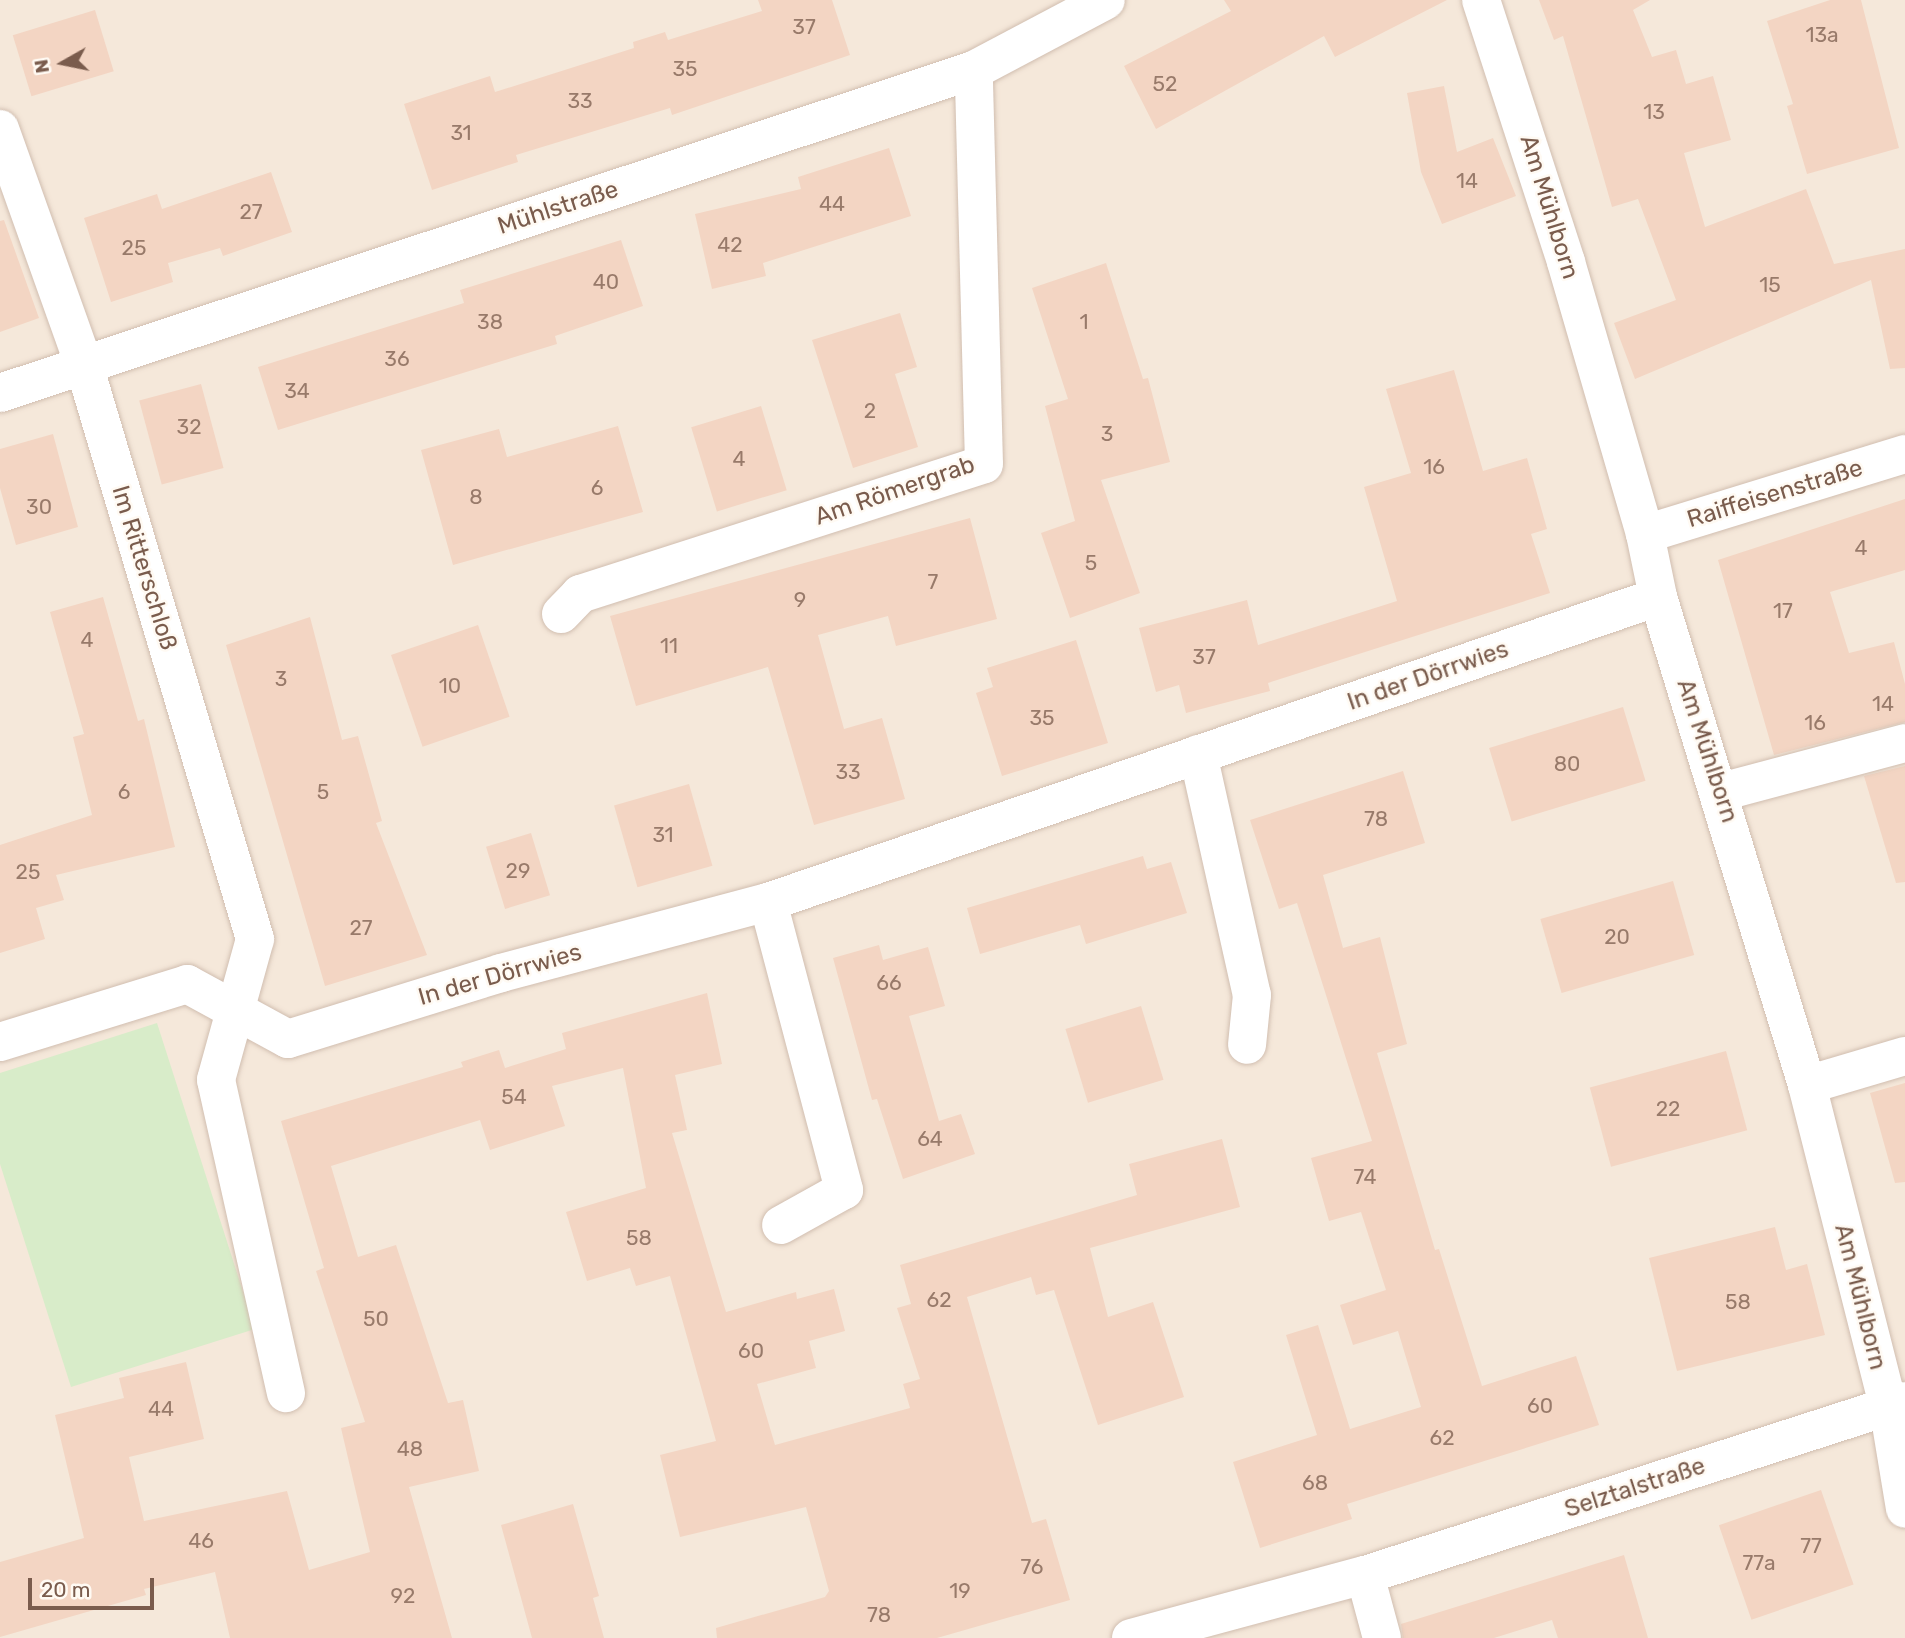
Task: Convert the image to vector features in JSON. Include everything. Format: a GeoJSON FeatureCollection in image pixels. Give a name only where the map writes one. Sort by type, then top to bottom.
{"type":"FeatureCollection","features":[{"type":"Feature","properties":{"kind":"street","name":"Mühlstraße"},"geometry":{"type":"LineString","coordinates":[[0,393],[974,70],[1106,0]]}},
{"type":"Feature","properties":{"kind":"street","name":"Am Mühlborn"},"geometry":{"type":"LineString","coordinates":[[1481,0],[1645,534],[1658,597],[1721,792],[1807,1085],[1896,1404],[1905,1509]]}},
{"type":"Feature","properties":{"kind":"street","name":"Am Römergrab"},"geometry":{"type":"LineString","coordinates":[[561,614],[580,594],[984,464],[974,70]]}},
{"type":"Feature","properties":{"kind":"street","name":"Im Ritterschloß"},"geometry":{"type":"LineString","coordinates":[[0,129],[84,365],[255,939],[238,1012]]}},
{"type":"Feature","properties":{"kind":"street","name":"Raiffeisenstraße"},"geometry":{"type":"LineString","coordinates":[[1645,534],[1905,454]]}},
{"type":"Feature","properties":{"kind":"street","name":"In der Dörrwies"},"geometry":{"type":"LineString","coordinates":[[0,1042],[187,984],[288,1039],[501,973],[768,902],[1658,597]]}},
{"type":"Feature","properties":{"kind":"street"},"geometry":{"type":"LineString","coordinates":[[1721,792],[1905,743]]}},
{"type":"Feature","properties":{"kind":"street"},"geometry":{"type":"LineString","coordinates":[[1198,754],[1252,995],[1247,1045]]}},
{"type":"Feature","properties":{"kind":"street"},"geometry":{"type":"LineString","coordinates":[[768,902],[844,1190],[782,1225]]}},
{"type":"Feature","properties":{"kind":"street"},"geometry":{"type":"LineString","coordinates":[[238,1012],[216,1080],[286,1393]]}},
{"type":"Feature","properties":{"kind":"street"},"geometry":{"type":"LineString","coordinates":[[1807,1085],[1905,1056]]}},
{"type":"Feature","properties":{"kind":"street","name":"Selztalstraße"},"geometry":{"type":"LineString","coordinates":[[1131,1638],[1366,1576],[1896,1404]]}},
{"type":"Feature","properties":{"kind":"street"},"geometry":{"type":"LineString","coordinates":[[1366,1576],[1382,1638]]}},
{"type":"Feature","properties":{"kind":"shaded area"},"geometry":{"type":"Polygon","coordinates":[[[0,0],[1905,0],[1905,1638],[0,1638],[0,0]]]}},
{"type":"Feature","properties":{"kind":"green space"},"geometry":{"type":"Polygon","coordinates":[[[157,1023],[255,1329],[71,1387],[0,1164],[0,1073],[157,1023]]]}},
{"type":"Feature","properties":{"kind":"building"},"geometry":{"type":"Polygon","coordinates":[[[758,0],[832,0],[850,55],[672,115],[670,108],[516,155],[518,162],[432,190],[404,104],[490,76],[495,92],[634,48],[633,42],[665,32],[668,40],[762,11],[758,0]]]}},
{"type":"Feature","properties":{"kind":"building"},"geometry":{"type":"Polygon","coordinates":[[[1224,0],[1447,0],[1335,57],[1324,36],[1156,129],[1124,66],[1231,11],[1224,0]]]}},
{"type":"Feature","properties":{"kind":"building"},"geometry":{"type":"Polygon","coordinates":[[[1539,0],[1650,0],[1633,10],[1652,57],[1676,50],[1686,84],[1713,76],[1731,140],[1684,153],[1705,227],[1806,189],[1834,264],[1905,249],[1905,368],[1890,369],[1871,280],[1635,379],[1614,323],[1676,300],[1638,199],[1612,207],[1563,36],[1554,40],[1539,0]]]}},
{"type":"Feature","properties":{"kind":"building"},"geometry":{"type":"Polygon","coordinates":[[[1830,0],[1861,0],[1899,148],[1807,174],[1787,106],[1793,104],[1767,21],[1830,0]]]}},
{"type":"Feature","properties":{"kind":"building"},"geometry":{"type":"Polygon","coordinates":[[[95,10],[114,71],[31,96],[13,35],[95,10]]]}},
{"type":"Feature","properties":{"kind":"building"},"geometry":{"type":"Polygon","coordinates":[[[1444,86],[1457,152],[1493,138],[1516,196],[1442,224],[1421,172],[1407,93],[1444,86]]]}},
{"type":"Feature","properties":{"kind":"building"},"geometry":{"type":"Polygon","coordinates":[[[889,148],[911,216],[763,263],[766,276],[712,289],[695,214],[801,189],[798,177],[889,148]]]}},
{"type":"Feature","properties":{"kind":"building"},"geometry":{"type":"Polygon","coordinates":[[[271,172],[292,232],[223,256],[220,248],[168,263],[173,282],[111,302],[84,218],[157,194],[162,209],[271,172]]]}},
{"type":"Feature","properties":{"kind":"building"},"geometry":{"type":"Polygon","coordinates":[[[4,220],[39,318],[0,332],[0,221],[4,220]]]}},
{"type":"Feature","properties":{"kind":"building"},"geometry":{"type":"Polygon","coordinates":[[[621,240],[643,306],[555,336],[557,344],[278,430],[258,367],[464,303],[460,290],[621,240]]]}},
{"type":"Feature","properties":{"kind":"building"},"geometry":{"type":"Polygon","coordinates":[[[1106,263],[1143,379],[1148,378],[1170,462],[1101,480],[1140,593],[1070,618],[1041,533],[1075,521],[1045,406],[1068,399],[1032,288],[1106,263]]]}},
{"type":"Feature","properties":{"kind":"building"},"geometry":{"type":"Polygon","coordinates":[[[900,313],[917,367],[895,374],[918,447],[853,468],[812,340],[900,313]]]}},
{"type":"Feature","properties":{"kind":"building"},"geometry":{"type":"Polygon","coordinates":[[[1454,370],[1483,471],[1527,458],[1547,529],[1531,534],[1550,593],[1268,683],[1270,691],[1186,713],[1179,685],[1156,692],[1139,628],[1247,600],[1258,645],[1397,601],[1364,487],[1411,473],[1386,389],[1454,370]]]}},
{"type":"Feature","properties":{"kind":"building"},"geometry":{"type":"Polygon","coordinates":[[[201,384],[224,468],[162,485],[139,401],[201,384]]]}},
{"type":"Feature","properties":{"kind":"building"},"geometry":{"type":"Polygon","coordinates":[[[761,406],[787,490],[717,511],[691,427],[761,406]]]}},
{"type":"Feature","properties":{"kind":"building"},"geometry":{"type":"Polygon","coordinates":[[[618,426],[643,512],[453,565],[421,450],[499,429],[507,457],[618,426]]]}},
{"type":"Feature","properties":{"kind":"building"},"geometry":{"type":"Polygon","coordinates":[[[53,434],[78,527],[16,545],[0,488],[0,449],[53,434]]]}},
{"type":"Feature","properties":{"kind":"building"},"geometry":{"type":"Polygon","coordinates":[[[1905,499],[1905,570],[1830,592],[1849,653],[1894,642],[1905,684],[1905,722],[1774,755],[1718,560],[1905,499]]]}},
{"type":"Feature","properties":{"kind":"building"},"geometry":{"type":"Polygon","coordinates":[[[970,518],[997,619],[896,646],[888,616],[818,635],[844,729],[882,718],[905,799],[814,825],[768,667],[636,706],[610,616],[970,518]]]}},
{"type":"Feature","properties":{"kind":"building"},"geometry":{"type":"Polygon","coordinates":[[[103,597],[138,721],[144,719],[175,847],[56,875],[64,900],[36,908],[45,939],[0,953],[0,845],[92,815],[73,737],[84,734],[50,612],[103,597]]]}},
{"type":"Feature","properties":{"kind":"building"},"geometry":{"type":"Polygon","coordinates":[[[310,617],[342,740],[358,736],[382,821],[376,823],[427,955],[325,986],[226,645],[310,617]]]}},
{"type":"Feature","properties":{"kind":"building"},"geometry":{"type":"Polygon","coordinates":[[[478,625],[510,717],[423,747],[391,655],[478,625]]]}},
{"type":"Feature","properties":{"kind":"building"},"geometry":{"type":"Polygon","coordinates":[[[1076,640],[1108,743],[1002,776],[976,693],[993,687],[987,668],[1076,640]]]}},
{"type":"Feature","properties":{"kind":"building"},"geometry":{"type":"Polygon","coordinates":[[[1623,707],[1646,781],[1512,822],[1489,748],[1623,707]]]}},
{"type":"Feature","properties":{"kind":"building"},"geometry":{"type":"Polygon","coordinates":[[[1905,766],[1905,882],[1896,883],[1864,776],[1905,766]]]}},
{"type":"Feature","properties":{"kind":"building"},"geometry":{"type":"Polygon","coordinates":[[[1403,771],[1425,843],[1323,875],[1343,948],[1380,937],[1407,1044],[1377,1053],[1435,1250],[1439,1249],[1482,1386],[1576,1356],[1599,1425],[1347,1504],[1352,1519],[1260,1548],[1233,1462],[1317,1435],[1286,1335],[1318,1325],[1350,1429],[1421,1407],[1398,1331],[1353,1345],[1340,1305],[1386,1290],[1361,1212],[1329,1221],[1311,1158],[1372,1141],[1297,903],[1279,909],[1250,820],[1403,771]]]}},
{"type":"Feature","properties":{"kind":"building"},"geometry":{"type":"Polygon","coordinates":[[[689,784],[712,866],[637,887],[614,805],[689,784]]]}},
{"type":"Feature","properties":{"kind":"building"},"geometry":{"type":"Polygon","coordinates":[[[531,833],[550,895],[505,909],[486,847],[531,833]]]}},
{"type":"Feature","properties":{"kind":"building"},"geometry":{"type":"Polygon","coordinates":[[[1143,856],[1147,869],[1171,862],[1187,913],[1086,944],[1080,925],[980,954],[967,908],[1143,856]]]}},
{"type":"Feature","properties":{"kind":"building"},"geometry":{"type":"Polygon","coordinates":[[[1673,881],[1694,955],[1562,993],[1540,919],[1673,881]]]}},
{"type":"Feature","properties":{"kind":"building"},"geometry":{"type":"Polygon","coordinates":[[[879,945],[883,960],[928,947],[945,1006],[909,1016],[939,1121],[961,1114],[975,1154],[903,1179],[877,1099],[872,1100],[833,958],[879,945]]]}},
{"type":"Feature","properties":{"kind":"building"},"geometry":{"type":"Polygon","coordinates":[[[707,993],[722,1064],[675,1075],[687,1130],[672,1133],[726,1312],[796,1292],[797,1299],[834,1289],[845,1331],[809,1341],[816,1368],[757,1384],[775,1445],[910,1408],[903,1384],[920,1379],[897,1308],[911,1304],[900,1265],[1137,1195],[1129,1164],[1222,1139],[1240,1207],[1090,1248],[1108,1317],[1153,1302],[1184,1397],[1098,1425],[1054,1290],[1036,1295],[1031,1277],[967,1297],[1032,1523],[1046,1519],[1070,1600],[937,1638],[717,1638],[716,1628],[825,1597],[829,1591],[806,1507],[680,1537],[660,1455],[716,1441],[670,1276],[636,1286],[630,1268],[587,1281],[566,1212],[646,1188],[623,1068],[552,1086],[565,1126],[490,1150],[480,1120],[331,1166],[358,1257],[396,1245],[448,1403],[463,1400],[479,1471],[409,1487],[452,1638],[230,1638],[215,1572],[144,1589],[146,1595],[0,1637],[0,1562],[84,1538],[55,1415],[124,1398],[119,1378],[186,1362],[204,1439],[129,1457],[144,1521],[287,1491],[309,1570],[370,1552],[341,1428],[365,1422],[316,1271],[324,1268],[281,1121],[463,1067],[461,1062],[499,1050],[505,1068],[566,1049],[562,1033],[707,993]]]}},
{"type":"Feature","properties":{"kind":"building"},"geometry":{"type":"Polygon","coordinates":[[[1141,1006],[1164,1080],[1088,1103],[1065,1029],[1141,1006]]]}},
{"type":"Feature","properties":{"kind":"building"},"geometry":{"type":"Polygon","coordinates":[[[1726,1051],[1747,1130],[1611,1167],[1590,1087],[1726,1051]]]}},
{"type":"Feature","properties":{"kind":"building"},"geometry":{"type":"Polygon","coordinates":[[[1905,1083],[1905,1182],[1895,1183],[1870,1093],[1905,1083]]]}},
{"type":"Feature","properties":{"kind":"building"},"geometry":{"type":"Polygon","coordinates":[[[1775,1227],[1786,1270],[1807,1264],[1825,1335],[1677,1371],[1649,1258],[1775,1227]]]}},
{"type":"Feature","properties":{"kind":"building"},"geometry":{"type":"Polygon","coordinates":[[[1821,1490],[1854,1585],[1751,1620],[1719,1525],[1821,1490]]]}},
{"type":"Feature","properties":{"kind":"building"},"geometry":{"type":"Polygon","coordinates":[[[573,1504],[599,1596],[593,1598],[604,1638],[532,1638],[501,1525],[573,1504]]]}},
{"type":"Feature","properties":{"kind":"building"},"geometry":{"type":"Polygon","coordinates":[[[1624,1555],[1648,1638],[1558,1638],[1552,1620],[1494,1638],[1403,1638],[1401,1624],[1624,1555]]]}}]}
